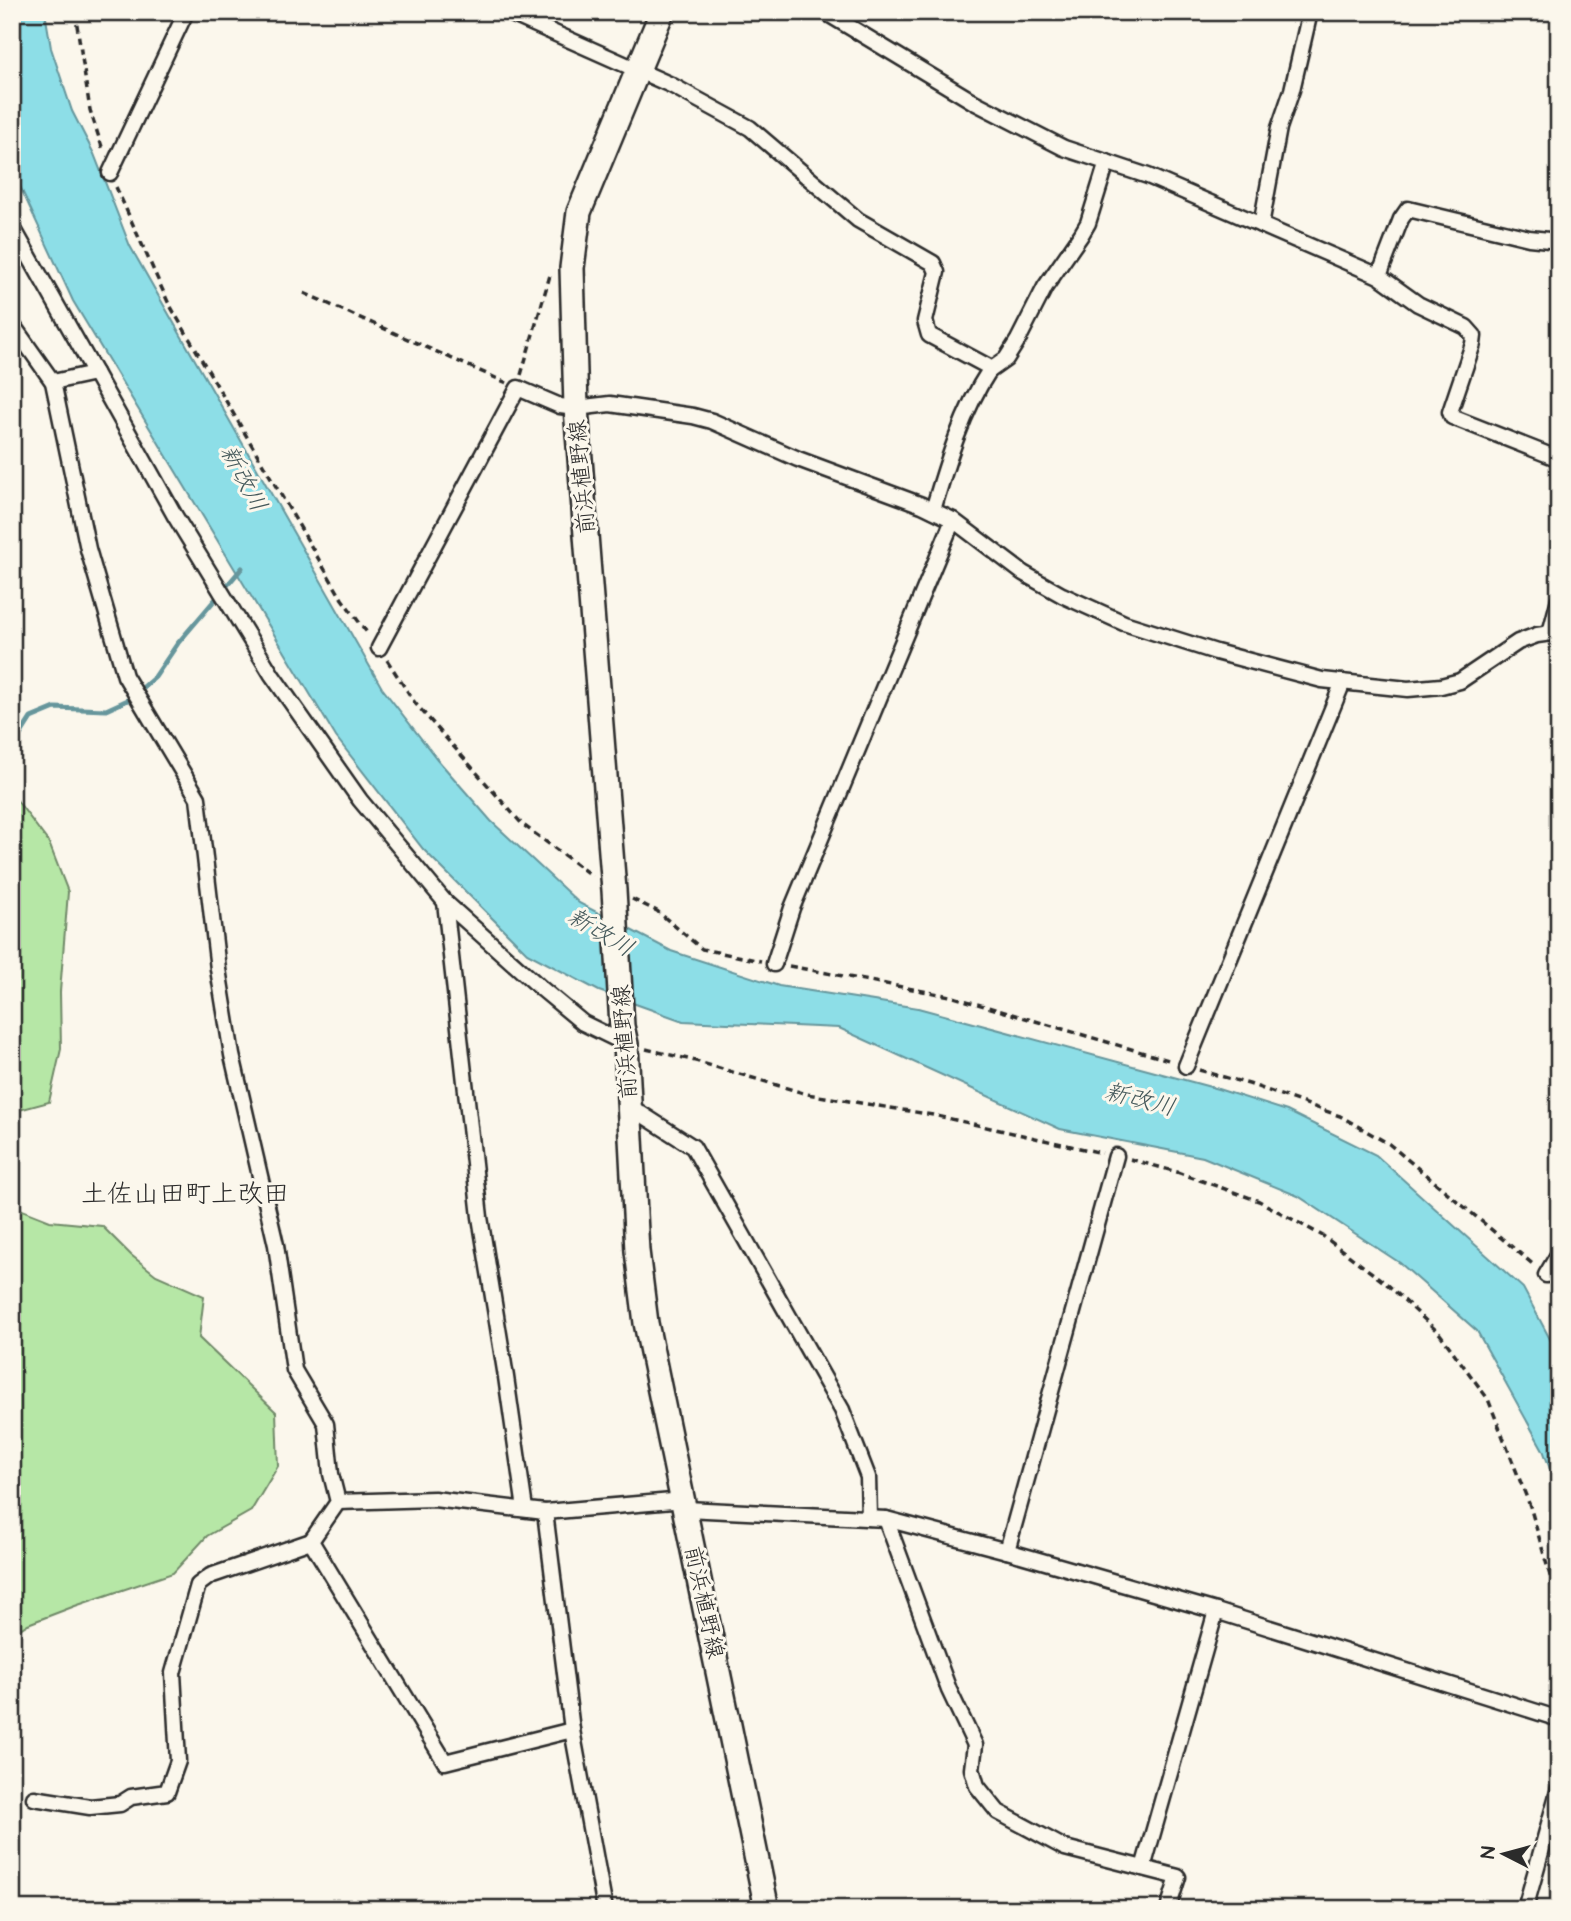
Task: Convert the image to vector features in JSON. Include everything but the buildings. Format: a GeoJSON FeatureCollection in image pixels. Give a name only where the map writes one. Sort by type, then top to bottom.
{"type":"FeatureCollection","features":[{"type":"Feature","properties":{"kind":"main road","name":"前浜植野線"},"geometry":{"type":"LineString","coordinates":[[662,12],[579,212],[572,268],[576,408],[614,895],[637,1251],[646,1323],[767,1909]]}},
{"type":"Feature","properties":{"kind":"street"},"geometry":{"type":"LineString","coordinates":[[110,173],[187,12]]}},
{"type":"Feature","properties":{"kind":"street"},"geometry":{"type":"LineString","coordinates":[[507,12],[671,85],[750,128],[858,220],[933,262],[937,272],[925,321],[929,335],[987,366],[989,371]]}},
{"type":"Feature","properties":{"kind":"street"},"geometry":{"type":"LineString","coordinates":[[825,12],[974,102],[1064,148],[1148,176],[1379,276],[1418,304],[1466,327],[1474,337],[1473,344],[1457,387],[1450,412],[1452,417],[1559,459]]}},
{"type":"Feature","properties":{"kind":"street"},"geometry":{"type":"LineString","coordinates":[[1261,225],[1279,128],[1292,90],[1310,12]]}},
{"type":"Feature","properties":{"kind":"street"},"geometry":{"type":"LineString","coordinates":[[933,510],[976,391],[989,371],[1006,359],[1045,287],[1082,235],[1107,162]]}},
{"type":"Feature","properties":{"kind":"street"},"geometry":{"type":"LineString","coordinates":[[1379,276],[1408,209],[1529,238],[1559,241]]}},
{"type":"Feature","properties":{"kind":"street"},"geometry":{"type":"LineString","coordinates":[[12,226],[175,516],[272,675],[360,800],[444,902],[583,1023],[624,1035]]}},
{"type":"Feature","properties":{"kind":"street"},"geometry":{"type":"LineString","coordinates":[[12,324],[53,382],[88,549],[125,676],[198,798],[218,969],[232,1055],[276,1245],[294,1370],[326,1424],[331,1474],[338,1502],[311,1541],[210,1576],[198,1585],[173,1673],[178,1761],[167,1792],[131,1797],[120,1804],[90,1807],[34,1798]]}},
{"type":"Feature","properties":{"kind":"street"},"geometry":{"type":"LineString","coordinates":[[53,382],[95,373]]}},
{"type":"Feature","properties":{"kind":"street"},"geometry":{"type":"LineString","coordinates":[[379,648],[518,388],[560,406],[576,408],[610,404],[712,421],[798,459],[933,510],[953,520],[1023,573],[1062,595],[1124,623],[1216,653],[1322,680],[1408,689],[1460,681],[1518,642],[1537,635],[1554,633],[1559,599]]}},
{"type":"Feature","properties":{"kind":"street"},"geometry":{"type":"LineString","coordinates":[[775,964],[792,908],[953,520]]}},
{"type":"Feature","properties":{"kind":"street"},"geometry":{"type":"LineString","coordinates":[[1186,1066],[1343,682]]}},
{"type":"Feature","properties":{"kind":"street"},"geometry":{"type":"LineString","coordinates":[[444,902],[480,1217],[525,1509]]}},
{"type":"Feature","properties":{"kind":"street"},"geometry":{"type":"LineString","coordinates":[[629,1106],[693,1147],[842,1410],[868,1477],[869,1518]]}},
{"type":"Feature","properties":{"kind":"street"},"geometry":{"type":"LineString","coordinates":[[1007,1551],[1116,1156]]}},
{"type":"Feature","properties":{"kind":"street"},"geometry":{"type":"LineString","coordinates":[[1546,1275],[1559,1253]]}},
{"type":"Feature","properties":{"kind":"street"},"geometry":{"type":"LineString","coordinates":[[338,1502],[435,1499],[545,1512],[685,1505],[886,1520],[1007,1551],[1216,1611],[1559,1719]]}},
{"type":"Feature","properties":{"kind":"street"},"geometry":{"type":"LineString","coordinates":[[545,1512],[572,1730],[605,1909]]}},
{"type":"Feature","properties":{"kind":"street"},"geometry":{"type":"LineString","coordinates":[[886,1520],[949,1690],[975,1745],[972,1769],[977,1786],[998,1812],[1065,1847],[1178,1877],[1168,1909]]}},
{"type":"Feature","properties":{"kind":"street"},"geometry":{"type":"LineString","coordinates":[[311,1541],[445,1762],[572,1730]]}},
{"type":"Feature","properties":{"kind":"street"},"geometry":{"type":"LineString","coordinates":[[1143,1868],[1216,1611]]}},
{"type":"Feature","properties":{"kind":"street"},"geometry":{"type":"LineString","coordinates":[[1525,1909],[1559,1788]]}},
{"type":"Feature","properties":{"kind":"path"},"geometry":{"type":"LineString","coordinates":[[75,12],[90,110],[110,173],[168,302],[342,598],[415,703],[522,824],[614,895],[657,911],[702,949],[950,996],[1249,1084],[1340,1116],[1388,1144],[1546,1275],[1559,1294]]}},
{"type":"Feature","properties":{"kind":"path"},"geometry":{"type":"LineString","coordinates":[[304,293],[518,388],[553,264]]}},
{"type":"Feature","properties":{"kind":"path"},"geometry":{"type":"LineString","coordinates":[[624,1035],[692,1060],[807,1094],[933,1115],[1177,1172],[1259,1201],[1323,1236],[1388,1285],[1440,1334],[1488,1399],[1530,1506],[1559,1607]]}},
{"type":"Feature","properties":{"kind":"green space"},"geometry":{"type":"Polygon","coordinates":[[[12,787],[16,799],[49,843],[68,892],[60,992],[61,1049],[49,1102],[12,1112],[12,787]]]}},
{"type":"Feature","properties":{"kind":"green space"},"geometry":{"type":"Polygon","coordinates":[[[12,1206],[50,1221],[102,1226],[156,1275],[204,1296],[199,1338],[276,1412],[278,1466],[251,1511],[207,1536],[173,1573],[75,1606],[28,1624],[12,1634],[12,1206]]]}},
{"type":"Feature","properties":{"kind":"water","name":"新改川"},"geometry":{"type":"Polygon","coordinates":[[[12,12],[45,12],[51,48],[72,111],[94,154],[130,246],[382,688],[437,759],[491,821],[579,903],[671,951],[779,986],[918,1008],[1218,1089],[1287,1111],[1376,1155],[1523,1288],[1559,1356],[1559,1493],[1543,1450],[1477,1331],[1400,1263],[1298,1196],[1203,1157],[1060,1129],[839,1028],[683,1021],[599,991],[527,953],[423,849],[336,737],[73,301],[12,169],[12,12]]]}},
{"type":"Feature","properties":{"kind":"waterway"},"geometry":{"type":"LineString","coordinates":[[12,767],[17,740],[31,718],[55,708],[106,710],[130,699],[155,677],[178,643],[242,568]]}},
{"type":"Feature","properties":{"kind":"district","name":"土佐山田町上改田"},"geometry":{"type":"Point","coordinates":[185,1193]}}]}
